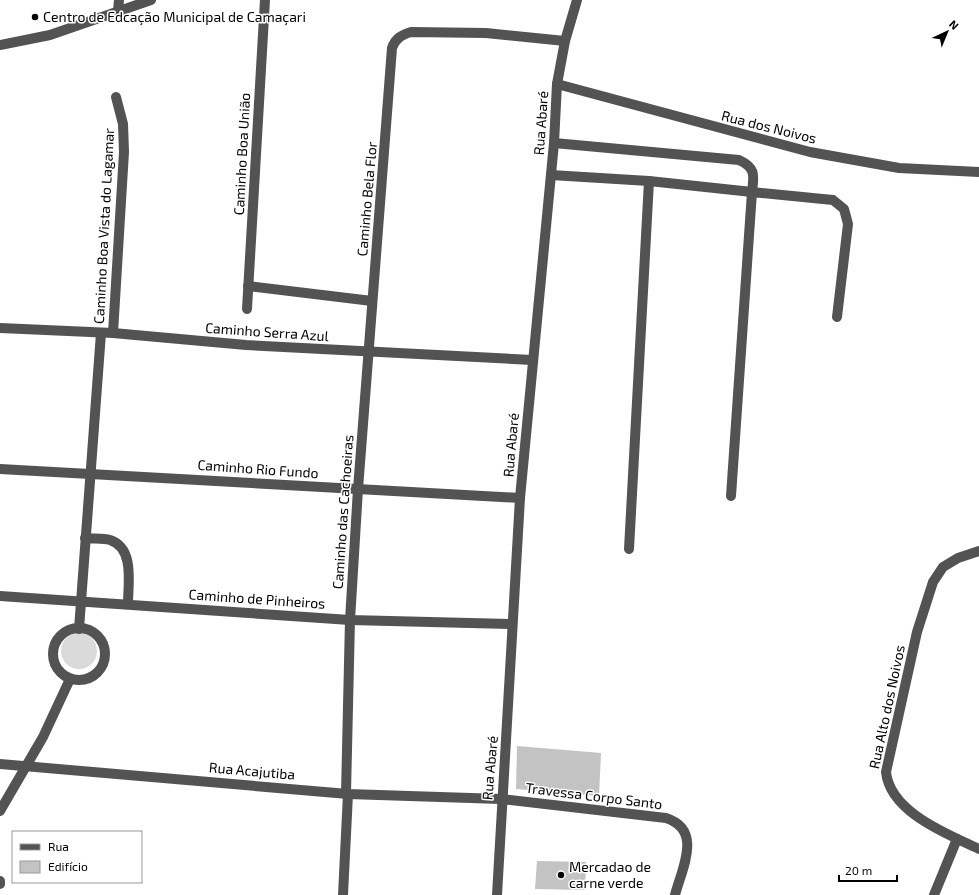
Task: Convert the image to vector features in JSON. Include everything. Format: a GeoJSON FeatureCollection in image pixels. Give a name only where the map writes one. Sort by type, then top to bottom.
{"type":"FeatureCollection","features":[{"type":"Feature","properties":{"kind":"street"},"geometry":{"type":"LineString","coordinates":[[118,11],[119,0]]}},
{"type":"Feature","properties":{"kind":"street"},"geometry":{"type":"LineString","coordinates":[[0,45],[50,35],[151,0]]}},
{"type":"Feature","properties":{"kind":"street","name":"Caminho Boa União"},"geometry":{"type":"LineString","coordinates":[[247,309],[265,0]]}},
{"type":"Feature","properties":{"kind":"street","name":"Rua Abaré"},"geometry":{"type":"LineString","coordinates":[[497,895],[501,799],[508,721],[512,624],[520,498],[532,360],[554,143],[557,84],[565,41],[576,0]]}},
{"type":"Feature","properties":{"kind":"street","name":"Caminho Bela Flor"},"geometry":{"type":"LineString","coordinates":[[368,353],[392,48],[394,43],[400,37],[411,32],[486,33],[565,41]]}},
{"type":"Feature","properties":{"kind":"street","name":"Rua dos Noivos"},"geometry":{"type":"LineString","coordinates":[[557,84],[810,152],[899,168],[979,172]]}},
{"type":"Feature","properties":{"kind":"street","name":"Caminho Boa Vista do Lagamar"},"geometry":{"type":"LineString","coordinates":[[113,333],[124,152],[123,124],[116,97]]}},
{"type":"Feature","properties":{"kind":"street"},"geometry":{"type":"LineString","coordinates":[[554,143],[739,160],[751,167],[753,171],[752,192],[731,496]]}},
{"type":"Feature","properties":{"kind":"street"},"geometry":{"type":"LineString","coordinates":[[551,175],[649,181],[833,200],[844,208],[848,224],[837,317]]}},
{"type":"Feature","properties":{"kind":"street"},"geometry":{"type":"LineString","coordinates":[[629,549],[649,181]]}},
{"type":"Feature","properties":{"kind":"street"},"geometry":{"type":"LineString","coordinates":[[248,286],[372,301]]}},
{"type":"Feature","properties":{"kind":"street","name":"Caminho Serra Azul"},"geometry":{"type":"LineString","coordinates":[[0,328],[113,333],[246,345],[368,353],[532,360]]}},
{"type":"Feature","properties":{"kind":"street"},"geometry":{"type":"LineString","coordinates":[[79,629],[101,333]]}},
{"type":"Feature","properties":{"kind":"street","name":"Caminho das Cachoeiras"},"geometry":{"type":"LineString","coordinates":[[343,895],[347,793],[350,620],[368,353]]}},
{"type":"Feature","properties":{"kind":"street","name":"Caminho Rio Fundo"},"geometry":{"type":"LineString","coordinates":[[0,469],[520,498]]}},
{"type":"Feature","properties":{"kind":"street"},"geometry":{"type":"LineString","coordinates":[[85,538],[110,540],[118,545],[126,554],[128,564],[128,604]]}},
{"type":"Feature","properties":{"kind":"street","name":"Rua Alto dos Noivos"},"geometry":{"type":"LineString","coordinates":[[979,551],[958,558],[943,567],[933,582],[917,632],[886,772],[886,779],[894,795],[906,808],[957,839],[979,849]]}},
{"type":"Feature","properties":{"kind":"street","name":"Caminho de Pinheiros"},"geometry":{"type":"LineString","coordinates":[[0,596],[350,620],[512,624]]}},
{"type":"Feature","properties":{"kind":"street"},"geometry":{"type":"LineString","coordinates":[[79,629],[88,630],[97,635],[103,644],[105,654],[103,664],[98,672],[90,678],[80,680],[70,678],[61,673],[55,665],[53,655],[55,645],[60,636],[68,630],[79,629]]}},
{"type":"Feature","properties":{"kind":"street"},"geometry":{"type":"LineString","coordinates":[[0,811],[43,737],[70,678]]}},
{"type":"Feature","properties":{"kind":"street","name":"Rua Acajutiba"},"geometry":{"type":"LineString","coordinates":[[0,764],[347,793],[501,799]]}},
{"type":"Feature","properties":{"kind":"street","name":"Travessa Corpo Santo"},"geometry":{"type":"LineString","coordinates":[[501,799],[666,818],[674,821],[686,833],[688,845],[675,895]]}},
{"type":"Feature","properties":{"kind":"street"},"geometry":{"type":"LineString","coordinates":[[934,895],[957,839]]}},
{"type":"Feature","properties":{"kind":"shaded area"},"geometry":{"type":"Polygon","coordinates":[[[83,633],[92,638],[96,644],[96,658],[92,664],[83,669],[75,669],[66,664],[62,658],[61,647],[66,638],[72,634],[83,633]]]}},
{"type":"Feature","properties":{"kind":"building"},"geometry":{"type":"Polygon","coordinates":[[[517,746],[601,753],[599,796],[516,789],[517,746]]]}},
{"type":"Feature","properties":{"kind":"building","name":"Mercadao de carne verde"},"geometry":{"type":"Polygon","coordinates":[[[537,861],[586,862],[585,890],[535,889],[537,861]]]}},
{"type":"Feature","properties":{"kind":"place","name":"Centro de Edcação Municipal de Camaçari"},"geometry":{"type":"Point","coordinates":[35,17]}},
{"type":"Feature","properties":{"kind":"place","name":"Mercadao de carne verde"},"geometry":{"type":"Point","coordinates":[561,875]}}]}
